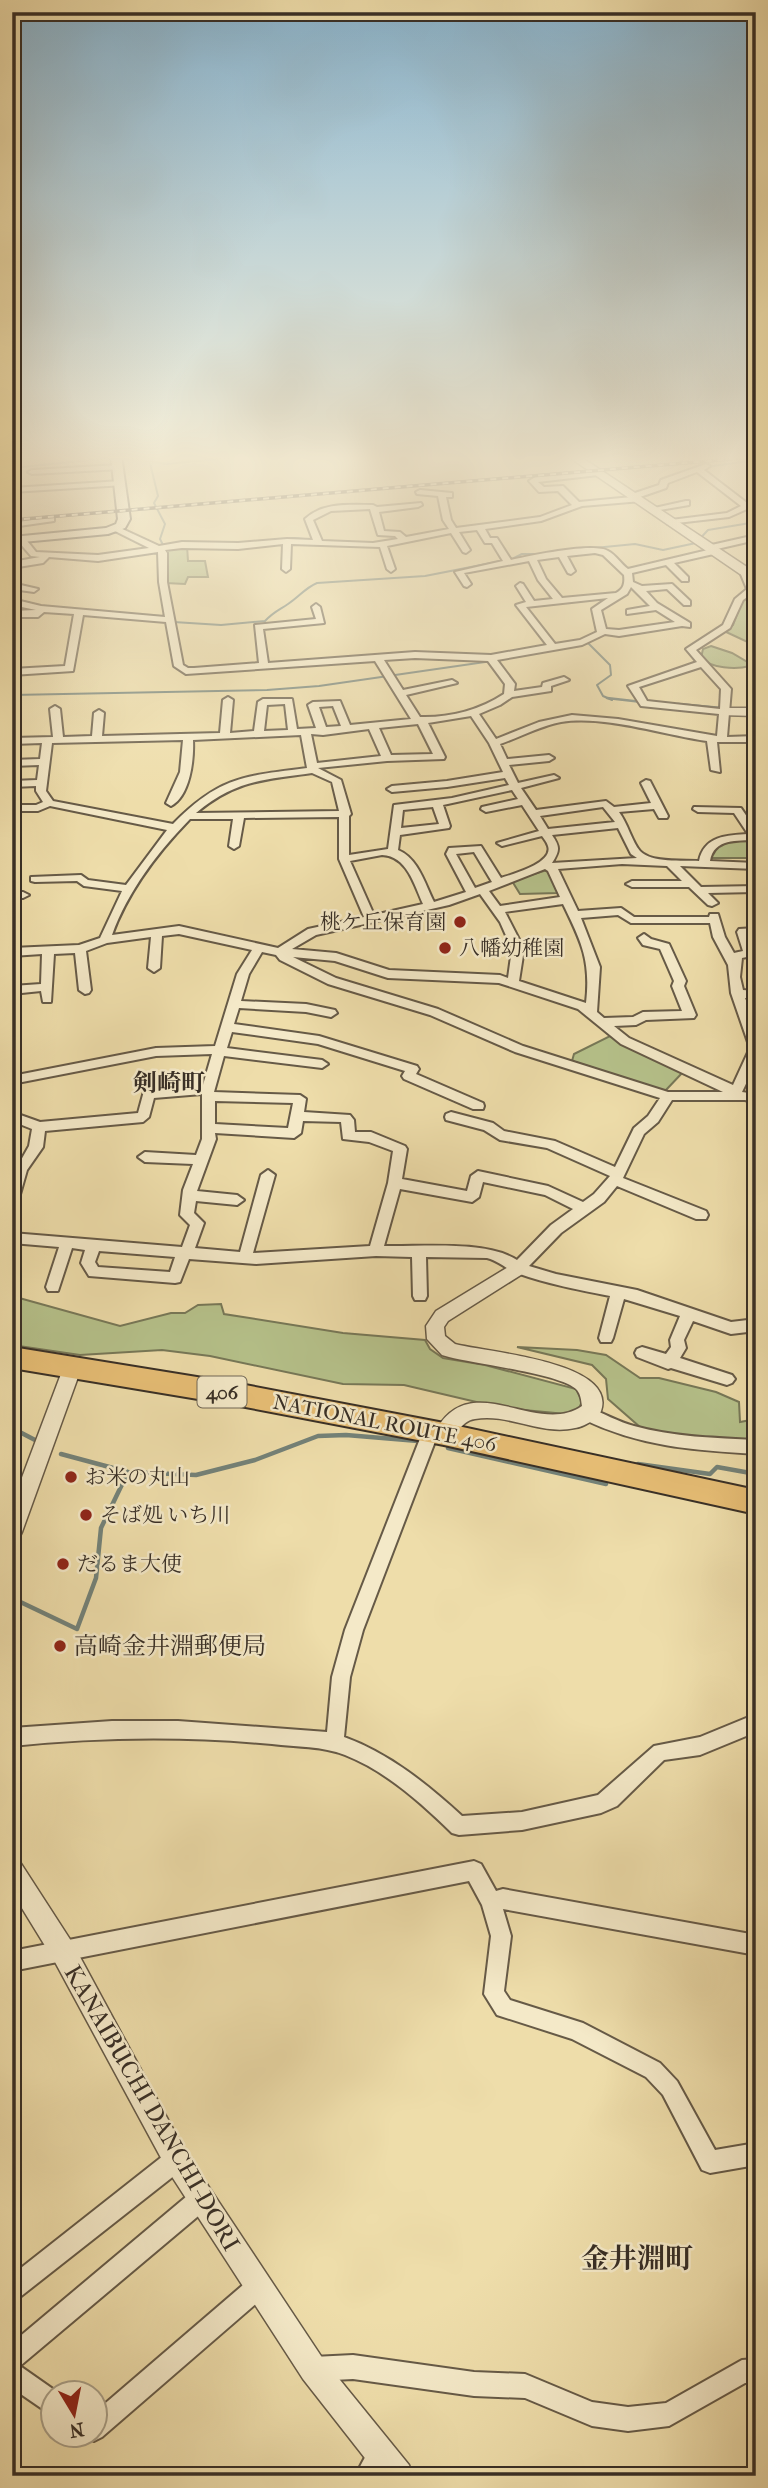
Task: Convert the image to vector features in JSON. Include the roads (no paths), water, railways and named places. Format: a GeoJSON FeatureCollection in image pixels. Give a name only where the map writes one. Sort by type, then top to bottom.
{"type":"FeatureCollection","features":[{"type":"Feature","properties":{"kind":"highway","name":"NATIONAL ROUTE 406"},"geometry":{"type":"LineString","coordinates":[[12,1357],[437,1432],[756,1502]]}},
{"type":"Feature","properties":{"kind":"street"},"geometry":{"type":"LineString","coordinates":[[162,571],[179,666],[182,669],[436,654],[491,658],[590,640],[602,631],[619,633],[688,625],[657,607],[639,589],[626,583],[617,571]]}},
{"type":"Feature","properties":{"kind":"street"},"geometry":{"type":"LineString","coordinates":[[463,571],[459,572],[467,584]]}},
{"type":"Feature","properties":{"kind":"street"},"geometry":{"type":"LineString","coordinates":[[538,571],[559,600]]}},
{"type":"Feature","properties":{"kind":"street"},"geometry":{"type":"LineString","coordinates":[[602,631],[596,609],[626,583],[648,571]]}},
{"type":"Feature","properties":{"kind":"street"},"geometry":{"type":"LineString","coordinates":[[677,571],[685,579]]}},
{"type":"Feature","properties":{"kind":"street"},"geometry":{"type":"LineString","coordinates":[[744,572],[756,577]]}},
{"type":"Feature","properties":{"kind":"street"},"geometry":{"type":"LineString","coordinates":[[716,770],[717,738],[726,689],[691,649],[732,620],[739,599],[752,590],[744,572]]}},
{"type":"Feature","properties":{"kind":"street"},"geometry":{"type":"LineString","coordinates":[[552,646],[520,605],[559,600],[626,583]]}},
{"type":"Feature","properties":{"kind":"street"},"geometry":{"type":"LineString","coordinates":[[12,586],[34,589]]}},
{"type":"Feature","properties":{"kind":"street"},"geometry":{"type":"LineString","coordinates":[[520,586],[531,603]]}},
{"type":"Feature","properties":{"kind":"street"},"geometry":{"type":"LineString","coordinates":[[639,589],[669,586],[687,603]]}},
{"type":"Feature","properties":{"kind":"street"},"geometry":{"type":"LineString","coordinates":[[12,602],[41,609],[170,620]]}},
{"type":"Feature","properties":{"kind":"street"},"geometry":{"type":"LineString","coordinates":[[264,666],[258,626],[321,621],[316,607]]}},
{"type":"Feature","properties":{"kind":"street"},"geometry":{"type":"LineString","coordinates":[[630,612],[657,607]]}},
{"type":"Feature","properties":{"kind":"street"},"geometry":{"type":"LineString","coordinates":[[12,614],[38,614],[41,609]]}},
{"type":"Feature","properties":{"kind":"street"},"geometry":{"type":"LineString","coordinates":[[644,609],[670,627]]}},
{"type":"Feature","properties":{"kind":"street"},"geometry":{"type":"LineString","coordinates":[[12,672],[70,668],[79,612]]}},
{"type":"Feature","properties":{"kind":"street"},"geometry":{"type":"LineString","coordinates":[[491,658],[510,684],[509,695]]}},
{"type":"Feature","properties":{"kind":"street"},"geometry":{"type":"LineString","coordinates":[[105,940],[130,889],[158,847],[186,816],[228,786],[313,768],[387,758],[440,757],[379,659]]}},
{"type":"Feature","properties":{"kind":"street"},"geometry":{"type":"LineString","coordinates":[[703,663],[633,686],[642,698],[756,712]]}},
{"type":"Feature","properties":{"kind":"street"},"geometry":{"type":"LineString","coordinates":[[12,741],[323,732],[473,712],[509,695],[548,689],[546,685],[564,680]]}},
{"type":"Feature","properties":{"kind":"street"},"geometry":{"type":"LineString","coordinates":[[401,693],[452,683]]}},
{"type":"Feature","properties":{"kind":"street"},"geometry":{"type":"LineString","coordinates":[[225,735],[228,700]]}},
{"type":"Feature","properties":{"kind":"street"},"geometry":{"type":"LineString","coordinates":[[259,734],[263,702],[289,701],[293,733]]}},
{"type":"Feature","properties":{"kind":"street"},"geometry":{"type":"LineString","coordinates":[[323,732],[313,705],[337,703],[347,729]]}},
{"type":"Feature","properties":{"kind":"street"},"geometry":{"type":"LineString","coordinates":[[49,803],[41,792],[44,762],[52,740],[55,709]]}},
{"type":"Feature","properties":{"kind":"street"},"geometry":{"type":"LineString","coordinates":[[473,712],[505,762],[524,801],[546,832],[554,851],[547,865]]}},
{"type":"Feature","properties":{"kind":"street"},"geometry":{"type":"LineString","coordinates":[[97,739],[99,713]]}},
{"type":"Feature","properties":{"kind":"street"},"geometry":{"type":"LineString","coordinates":[[494,743],[570,718],[610,720],[717,738],[756,739]]}},
{"type":"Feature","properties":{"kind":"street"},"geometry":{"type":"LineString","coordinates":[[373,726],[387,758]]}},
{"type":"Feature","properties":{"kind":"street"},"geometry":{"type":"LineString","coordinates":[[306,733],[313,768]]}},
{"type":"Feature","properties":{"kind":"street"},"geometry":{"type":"LineString","coordinates":[[171,803],[189,764],[188,737]]}},
{"type":"Feature","properties":{"kind":"street"},"geometry":{"type":"LineString","coordinates":[[12,763],[44,762]]}},
{"type":"Feature","properties":{"kind":"street"},"geometry":{"type":"LineString","coordinates":[[393,850],[398,807],[460,800],[550,763],[505,762]]}},
{"type":"Feature","properties":{"kind":"street"},"geometry":{"type":"LineString","coordinates":[[313,768],[336,779],[346,814],[344,859],[370,919]]}},
{"type":"Feature","properties":{"kind":"street"},"geometry":{"type":"LineString","coordinates":[[392,789],[512,780]]}},
{"type":"Feature","properties":{"kind":"street"},"geometry":{"type":"LineString","coordinates":[[12,784],[43,783]]}},
{"type":"Feature","properties":{"kind":"street"},"geometry":{"type":"LineString","coordinates":[[610,810],[661,811],[646,783]]}},
{"type":"Feature","properties":{"kind":"street"},"geometry":{"type":"LineString","coordinates":[[486,809],[524,801]]}},
{"type":"Feature","properties":{"kind":"street"},"geometry":{"type":"LineString","coordinates":[[12,808],[38,808],[49,803],[175,828]]}},
{"type":"Feature","properties":{"kind":"street"},"geometry":{"type":"LineString","coordinates":[[397,832],[445,826],[437,803]]}},
{"type":"Feature","properties":{"kind":"street"},"geometry":{"type":"LineString","coordinates":[[533,814],[606,804],[622,824],[636,854],[656,862]]}},
{"type":"Feature","properties":{"kind":"street"},"geometry":{"type":"LineString","coordinates":[[698,809],[737,810],[755,837],[713,842],[706,849],[704,863]]}},
{"type":"Feature","properties":{"kind":"street"},"geometry":{"type":"LineString","coordinates":[[186,816],[346,814]]}},
{"type":"Feature","properties":{"kind":"street"},"geometry":{"type":"LineString","coordinates":[[234,846],[239,815]]}},
{"type":"Feature","properties":{"kind":"street"},"geometry":{"type":"LineString","coordinates":[[502,843],[546,832],[622,824]]}},
{"type":"Feature","properties":{"kind":"street"},"geometry":{"type":"LineString","coordinates":[[498,883],[477,848],[451,851],[477,891],[497,910],[518,949],[513,983]]}},
{"type":"Feature","properties":{"kind":"street"},"geometry":{"type":"LineString","coordinates":[[344,859],[393,850],[404,855],[430,906]]}},
{"type":"Feature","properties":{"kind":"street"},"geometry":{"type":"LineString","coordinates":[[280,952],[312,932],[430,906],[547,865],[622,861],[756,866]]}},
{"type":"Feature","properties":{"kind":"street"},"geometry":{"type":"LineString","coordinates":[[670,862],[696,887],[711,913],[719,937],[733,963],[737,993],[755,1037],[756,1048],[734,1096]]}},
{"type":"Feature","properties":{"kind":"street"},"geometry":{"type":"LineString","coordinates":[[547,865],[574,915],[594,968],[591,1012]]}},
{"type":"Feature","properties":{"kind":"street"},"geometry":{"type":"LineString","coordinates":[[35,879],[81,878],[84,883],[130,889]]}},
{"type":"Feature","properties":{"kind":"street"},"geometry":{"type":"LineString","coordinates":[[632,884],[756,889]]}},
{"type":"Feature","properties":{"kind":"street"},"geometry":{"type":"LineString","coordinates":[[497,910],[565,900]]}},
{"type":"Feature","properties":{"kind":"street"},"geometry":{"type":"LineString","coordinates":[[574,915],[621,911],[631,920],[711,913]]}},
{"type":"Feature","properties":{"kind":"street"},"geometry":{"type":"LineString","coordinates":[[12,952],[80,948],[105,940],[179,930],[280,952],[336,957],[388,974],[490,977],[591,1012],[625,1041],[726,1086],[734,1096]]}},
{"type":"Feature","properties":{"kind":"street"},"geometry":{"type":"LineString","coordinates":[[154,968],[157,932]]}},
{"type":"Feature","properties":{"kind":"street"},"geometry":{"type":"LineString","coordinates":[[733,963],[737,956],[752,951],[743,932],[756,932]]}},
{"type":"Feature","properties":{"kind":"street"},"geometry":{"type":"LineString","coordinates":[[600,1022],[636,1021],[643,1016],[690,1015],[678,986],[680,981],[665,947],[647,942],[644,938]]}},
{"type":"Feature","properties":{"kind":"street"},"geometry":{"type":"LineString","coordinates":[[80,948],[85,990]]}},
{"type":"Feature","properties":{"kind":"street"},"geometry":{"type":"LineString","coordinates":[[94,1244],[88,1263],[94,1272],[175,1278],[197,1223],[187,1215],[200,1160],[209,1139],[207,1093],[243,974],[259,948]]}},
{"type":"Feature","properties":{"kind":"street"},"geometry":{"type":"LineString","coordinates":[[12,990],[47,993],[48,951]]}},
{"type":"Feature","properties":{"kind":"street"},"geometry":{"type":"LineString","coordinates":[[280,952],[284,957],[332,981],[434,1012],[519,1049],[668,1096],[734,1096],[756,1099]]}},
{"type":"Feature","properties":{"kind":"street"},"geometry":{"type":"LineString","coordinates":[[737,993],[756,995]]}},
{"type":"Feature","properties":{"kind":"street"},"geometry":{"type":"LineString","coordinates":[[233,1004],[306,1008],[331,1013]]}},
{"type":"Feature","properties":{"kind":"street"},"geometry":{"type":"LineString","coordinates":[[228,1027],[319,1040],[412,1069],[408,1076],[478,1106]]}},
{"type":"Feature","properties":{"kind":"street"},"geometry":{"type":"LineString","coordinates":[[12,1080],[156,1052],[219,1051],[322,1064]]}},
{"type":"Feature","properties":{"kind":"street"},"geometry":{"type":"LineString","coordinates":[[378,1076],[382,1060]]}},
{"type":"Feature","properties":{"kind":"street"},"geometry":{"type":"LineString","coordinates":[[12,1116],[38,1127],[143,1117],[149,1094],[207,1093],[300,1099],[295,1133],[209,1128]]}},
{"type":"Feature","properties":{"kind":"street"},"geometry":{"type":"LineString","coordinates":[[335,1742],[341,1677],[354,1630],[437,1432],[457,1414],[473,1410],[563,1422],[575,1421],[592,1409],[592,1399],[581,1382],[555,1372],[449,1350],[436,1339],[435,1326],[442,1316],[518,1268],[556,1229],[585,1209],[617,1177],[639,1131],[653,1119],[668,1096]]}},
{"type":"Feature","properties":{"kind":"street"},"geometry":{"type":"LineString","coordinates":[[298,1116],[345,1118],[348,1120],[348,1136],[371,1137],[401,1149],[395,1183],[376,1251]]}},
{"type":"Feature","properties":{"kind":"street"},"geometry":{"type":"LineString","coordinates":[[452,1117],[488,1126],[500,1135],[550,1144],[701,1215]]}},
{"type":"Feature","properties":{"kind":"street"},"geometry":{"type":"LineString","coordinates":[[12,1198],[21,1169],[36,1147],[38,1127]]}},
{"type":"Feature","properties":{"kind":"street"},"geometry":{"type":"LineString","coordinates":[[145,1157],[200,1160]]}},
{"type":"Feature","properties":{"kind":"street"},"geometry":{"type":"LineString","coordinates":[[245,1258],[268,1175]]}},
{"type":"Feature","properties":{"kind":"street"},"geometry":{"type":"LineString","coordinates":[[395,1183],[472,1197],[478,1176],[548,1191],[585,1209]]}},
{"type":"Feature","properties":{"kind":"street"},"geometry":{"type":"LineString","coordinates":[[190,1195],[237,1199]]}},
{"type":"Feature","properties":{"kind":"street"},"geometry":{"type":"LineString","coordinates":[[13,1240],[94,1244],[245,1258],[376,1251],[487,1253],[500,1256],[518,1268],[556,1280],[619,1291],[731,1328],[756,1325]]}},
{"type":"Feature","properties":{"kind":"street"},"geometry":{"type":"LineString","coordinates":[[53,1287],[67,1243]]}},
{"type":"Feature","properties":{"kind":"street"},"geometry":{"type":"LineString","coordinates":[[419,1251],[421,1296]]}},
{"type":"Feature","properties":{"kind":"street"},"geometry":{"type":"LineString","coordinates":[[606,1338],[619,1291]]}},
{"type":"Feature","properties":{"kind":"street"},"geometry":{"type":"LineString","coordinates":[[668,1363],[679,1348],[677,1340],[689,1313]]}},
{"type":"Feature","properties":{"kind":"street"},"geometry":{"type":"LineString","coordinates":[[642,1353],[727,1379]]}},
{"type":"Feature","properties":{"kind":"street"},"geometry":{"type":"LineString","coordinates":[[12,1532],[74,1366]]}},
{"type":"Feature","properties":{"kind":"street"},"geometry":{"type":"LineString","coordinates":[[588,1414],[615,1429],[645,1438],[756,1447]]}},
{"type":"Feature","properties":{"kind":"street"},"geometry":{"type":"LineString","coordinates":[[12,1737],[95,1728],[227,1730],[335,1742],[369,1757],[421,1793],[459,1826],[522,1821],[601,1804],[610,1800],[660,1752],[700,1746],[756,1723]]}},
{"type":"Feature","properties":{"kind":"street","name":"KANAIBUCHI DANCHI-DORI"},"geometry":{"type":"LineString","coordinates":[[12,1871],[64,1953],[176,2160],[258,2287],[381,2468]]}},
{"type":"Feature","properties":{"kind":"street"},"geometry":{"type":"LineString","coordinates":[[12,1961],[474,1871],[491,1902],[500,1936],[494,1994],[504,2008],[576,2030],[653,2070],[670,2088],[710,2162],[756,2154]]}},
{"type":"Feature","properties":{"kind":"street"},"geometry":{"type":"LineString","coordinates":[[491,1902],[503,1899],[756,1945]]}},
{"type":"Feature","properties":{"kind":"street"},"geometry":{"type":"LineString","coordinates":[[12,2289],[176,2160]]}},
{"type":"Feature","properties":{"kind":"street"},"geometry":{"type":"LineString","coordinates":[[12,2358],[201,2199]]}},
{"type":"Feature","properties":{"kind":"street"},"geometry":{"type":"LineString","coordinates":[[108,2417],[258,2287]]}},
{"type":"Feature","properties":{"kind":"street"},"geometry":{"type":"LineString","coordinates":[[313,2369],[353,2367],[474,2384],[525,2386],[592,2414],[628,2419],[669,2414],[743,2372],[756,2371]]}},
{"type":"Feature","properties":{"kind":"street"},"geometry":{"type":"LineString","coordinates":[[12,2374],[38,2392]]}},
{"type":"Feature","properties":{"kind":"waterway"},"geometry":{"type":"LineString","coordinates":[[158,621],[221,625],[265,621],[317,583],[425,576],[450,571]]}},
{"type":"Feature","properties":{"kind":"waterway"},"geometry":{"type":"LineString","coordinates":[[582,644],[588,643],[610,665],[611,675],[597,685],[603,696],[608,698]]}},
{"type":"Feature","properties":{"kind":"waterway"},"geometry":{"type":"LineString","coordinates":[[503,659],[523,655]]}},
{"type":"Feature","properties":{"kind":"waterway"},"geometry":{"type":"LineString","coordinates":[[12,695],[267,690],[319,686],[492,661]]}},
{"type":"Feature","properties":{"kind":"waterway"},"geometry":{"type":"LineString","coordinates":[[608,698],[642,702]]}},
{"type":"Feature","properties":{"kind":"waterway"},"geometry":{"type":"LineString","coordinates":[[608,698],[612,700]]}},
{"type":"Feature","properties":{"kind":"waterway"},"geometry":{"type":"LineString","coordinates":[[678,704],[722,708]]}},
{"type":"Feature","properties":{"kind":"waterway"},"geometry":{"type":"LineString","coordinates":[[12,1428],[35,1440]]}},
{"type":"Feature","properties":{"kind":"waterway"},"geometry":{"type":"LineString","coordinates":[[128,1472],[196,1475],[255,1460],[318,1436],[346,1435],[418,1441]]}},
{"type":"Feature","properties":{"kind":"waterway"},"geometry":{"type":"LineString","coordinates":[[448,1448],[606,1484]]}},
{"type":"Feature","properties":{"kind":"waterway"},"geometry":{"type":"LineString","coordinates":[[61,1454],[128,1472]]}},
{"type":"Feature","properties":{"kind":"waterway"},"geometry":{"type":"LineString","coordinates":[[638,1464],[710,1474],[717,1467],[756,1474]]}},
{"type":"Feature","properties":{"kind":"waterway"},"geometry":{"type":"LineString","coordinates":[[12,1598],[77,1629],[96,1578],[101,1528],[128,1472]]}},
{"type":"Feature","properties":{"kind":"place","name":"桃ケ丘保育園"},"geometry":{"type":"Point","coordinates":[460,922]}},
{"type":"Feature","properties":{"kind":"place","name":"八幡幼稚園"},"geometry":{"type":"Point","coordinates":[445,948]}},
{"type":"Feature","properties":{"kind":"place","name":"お米の丸山"},"geometry":{"type":"Point","coordinates":[71,1477]}},
{"type":"Feature","properties":{"kind":"place","name":"そば処 いち川"},"geometry":{"type":"Point","coordinates":[86,1515]}},
{"type":"Feature","properties":{"kind":"place","name":"だるま大使"},"geometry":{"type":"Point","coordinates":[63,1564]}},
{"type":"Feature","properties":{"kind":"place","name":"高崎金井淵郵便局"},"geometry":{"type":"Point","coordinates":[60,1646]}},
{"type":"Feature","properties":{"kind":"district","name":"剣崎町"},"geometry":{"type":"Point","coordinates":[169,1083]}},
{"type":"Feature","properties":{"kind":"district","name":"金井淵町"},"geometry":{"type":"Point","coordinates":[637,2258]}}]}
